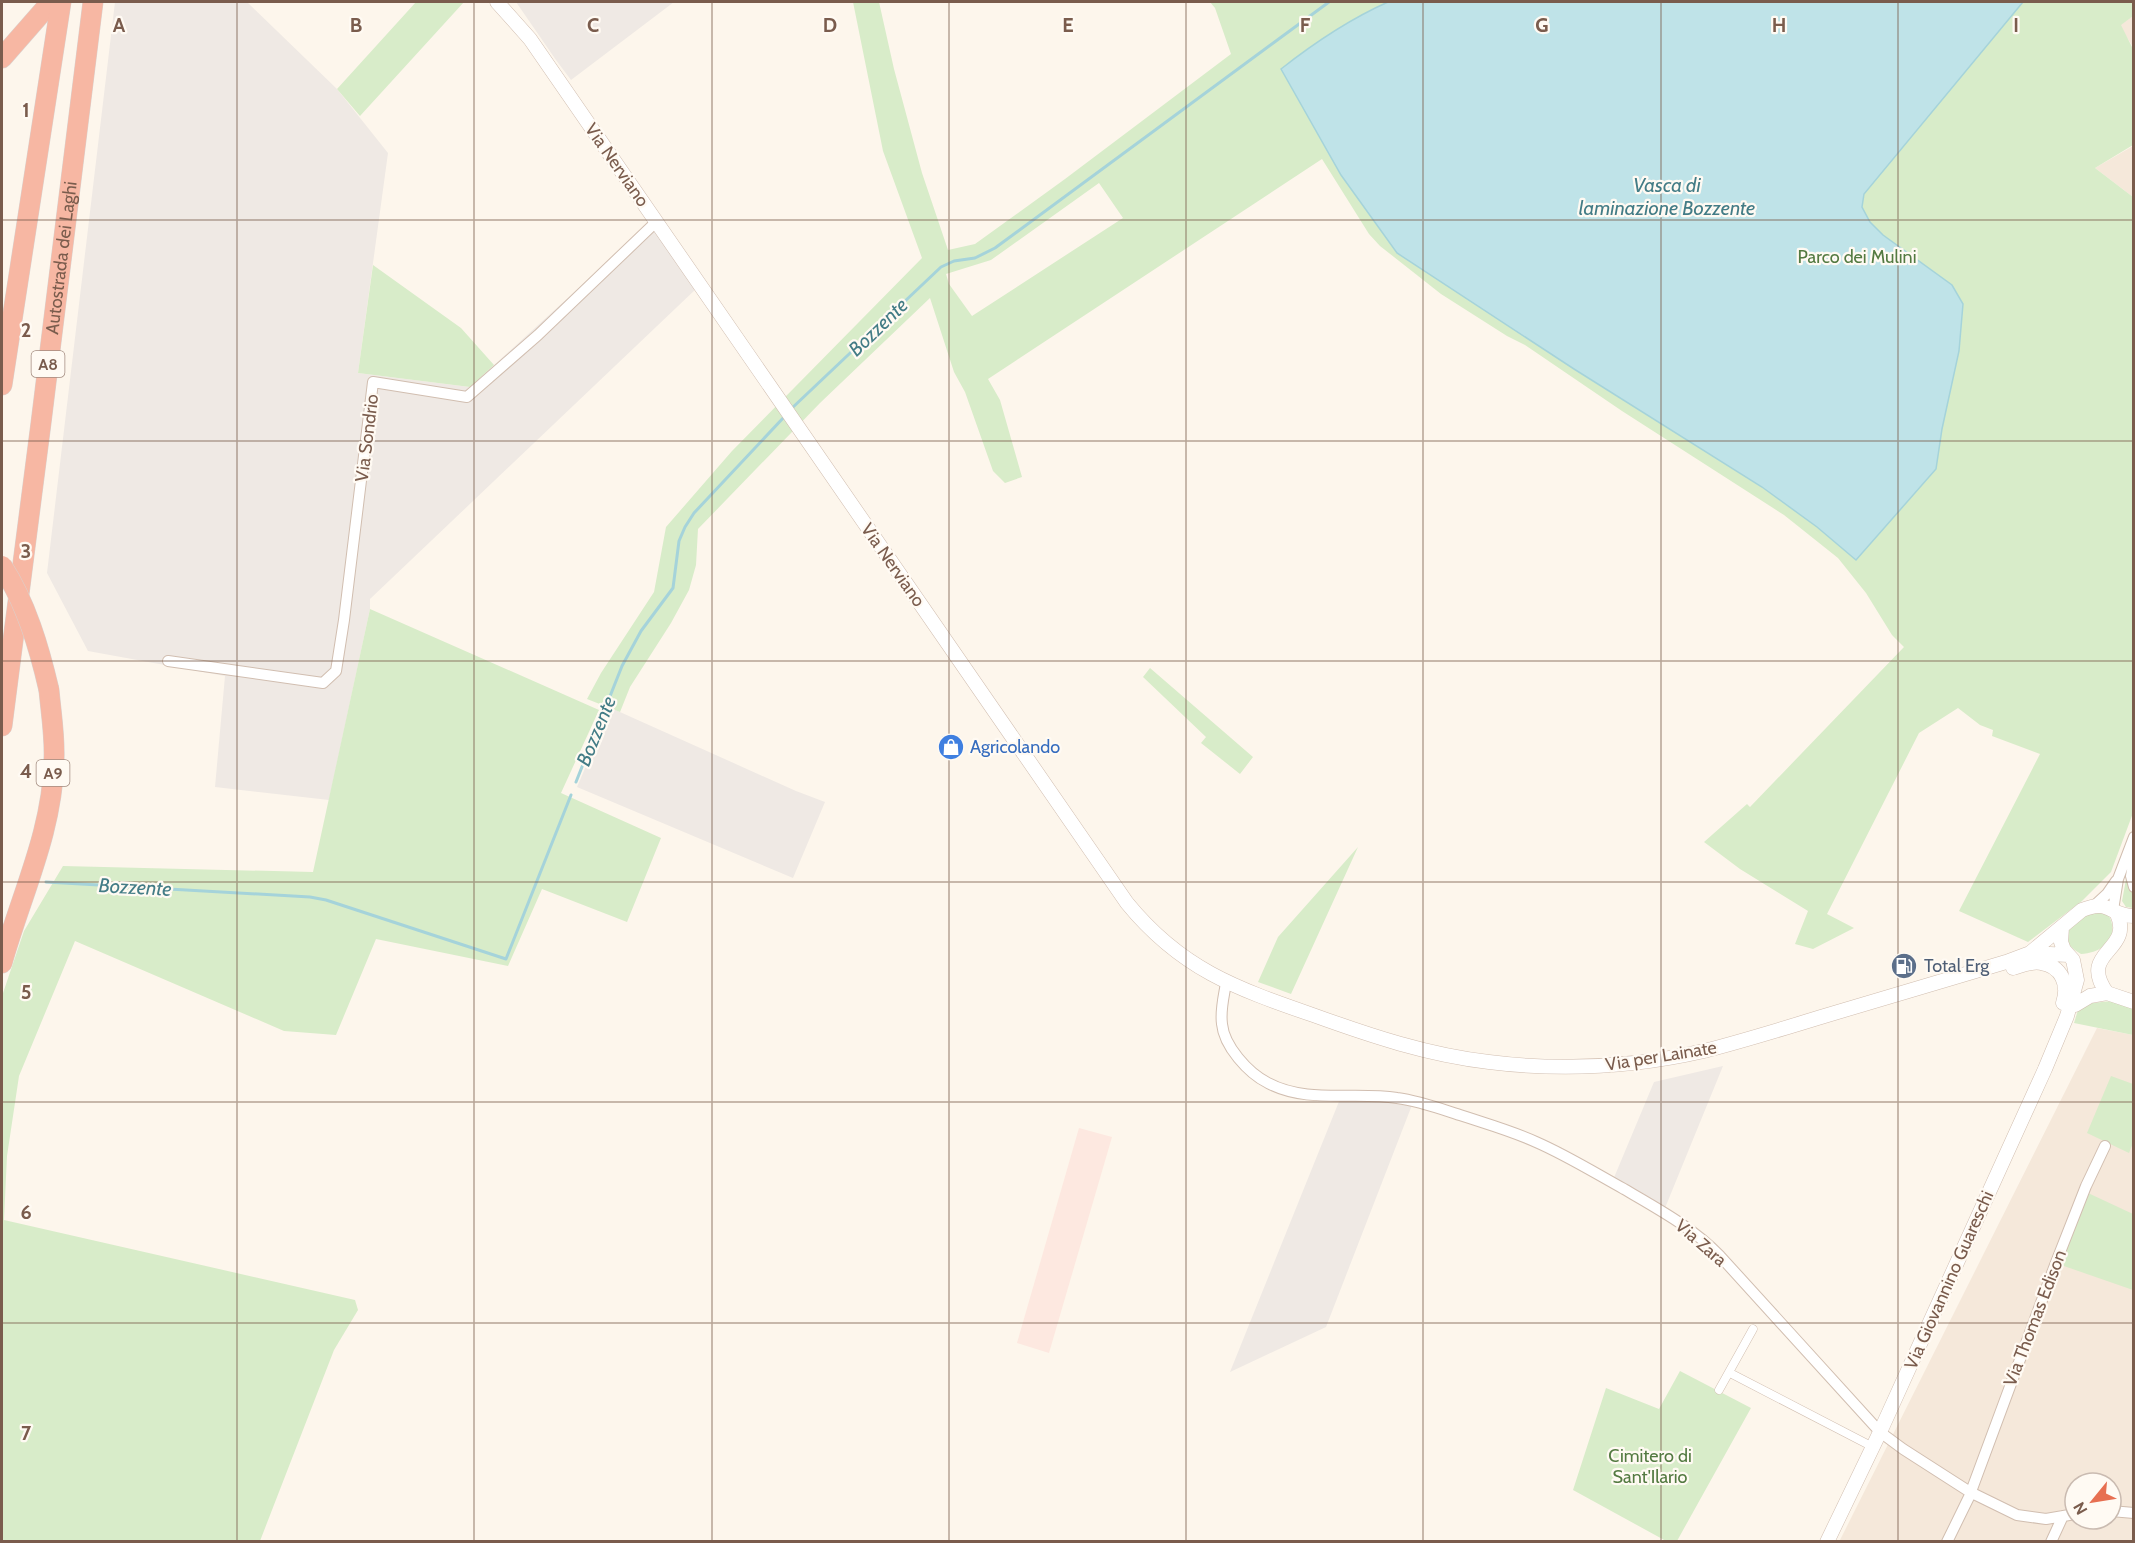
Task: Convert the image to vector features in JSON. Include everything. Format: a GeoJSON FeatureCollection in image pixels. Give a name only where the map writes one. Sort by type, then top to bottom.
{"type":"FeatureCollection","features":[{"type":"Feature","properties":{"kind":"highway"},"geometry":{"type":"LineString","coordinates":[[2,58],[51,2]]}},
{"type":"Feature","properties":{"kind":"highway","name":"Autostrada dei Laghi"},"geometry":{"type":"LineString","coordinates":[[2,385],[61,2]]}},
{"type":"Feature","properties":{"kind":"highway","name":"Autostrada dei Laghi"},"geometry":{"type":"LineString","coordinates":[[2,726],[93,2]]}},
{"type":"Feature","properties":{"kind":"highway","name":"A9"},"geometry":{"type":"LineString","coordinates":[[2,566],[33,630],[49,690],[54,758],[49,806],[38,856],[2,963]]}},
{"type":"Feature","properties":{"kind":"street","name":"Via Nerviano"},"geometry":{"type":"LineString","coordinates":[[497,2],[520,25],[1127,903],[1156,935],[1178,953],[1226,983],[1287,1006]]}},
{"type":"Feature","properties":{"kind":"street","name":"Via Sondrio"},"geometry":{"type":"LineString","coordinates":[[168,661],[323,683],[336,670],[373,382],[467,397],[537,335],[656,222]]}},
{"type":"Feature","properties":{"kind":"street"},"geometry":{"type":"LineString","coordinates":[[2081,983],[2098,967],[2120,934],[2120,922],[2115,912],[2118,879],[2133,837]]}},
{"type":"Feature","properties":{"kind":"street"},"geometry":{"type":"LineString","coordinates":[[2133,859],[2131,876],[2133,887]]}},
{"type":"Feature","properties":{"kind":"street"},"geometry":{"type":"LineString","coordinates":[[2094,906],[2118,879]]}},
{"type":"Feature","properties":{"kind":"street"},"geometry":{"type":"LineString","coordinates":[[2133,916],[2115,912],[2105,906],[2094,906],[2082,910],[2062,927],[2061,942],[2081,983],[2102,994],[2133,1002]]}},
{"type":"Feature","properties":{"kind":"street","name":"Via per Lainate"},"geometry":{"type":"LineString","coordinates":[[1287,1006],[1378,1038],[1434,1053],[1500,1064],[1578,1067],[1645,1062],[1702,1051],[1923,987],[2030,953],[2062,927]]}},
{"type":"Feature","properties":{"kind":"street"},"geometry":{"type":"LineString","coordinates":[[2070,957],[2084,961],[2108,951],[2133,930]]}},
{"type":"Feature","properties":{"kind":"street","name":"Via per Lainate"},"geometry":{"type":"LineString","coordinates":[[2030,953],[2070,957]]}},
{"type":"Feature","properties":{"kind":"street"},"geometry":{"type":"LineString","coordinates":[[1923,987],[1937,988],[2030,963],[2051,966],[2061,974],[2066,993],[2043,1051],[2045,1070]]}},
{"type":"Feature","properties":{"kind":"street"},"geometry":{"type":"LineString","coordinates":[[2098,967],[2098,980],[2102,994]]}},
{"type":"Feature","properties":{"kind":"street","name":"Via Zara"},"geometry":{"type":"LineString","coordinates":[[1226,983],[1221,1021],[1226,1037],[1249,1069],[1271,1085],[1305,1094],[1372,1095],[1397,1098],[1445,1110],[1521,1135],[1545,1146],[1669,1215],[1713,1248],[1880,1432],[1903,1449],[1970,1492],[2017,1515],[2046,1519],[2063,1516]]}},
{"type":"Feature","properties":{"kind":"street","name":"Via Giovannino Guareschi"},"geometry":{"type":"LineString","coordinates":[[1827,1542],[1880,1432],[2045,1070],[2081,983]]}},
{"type":"Feature","properties":{"kind":"street"},"geometry":{"type":"LineString","coordinates":[[2071,1010],[2090,996],[2102,994]]}},
{"type":"Feature","properties":{"kind":"street","name":"Via Thomas Edison"},"geometry":{"type":"LineString","coordinates":[[1947,1542],[1970,1492],[2055,1265],[2086,1186],[2105,1146]]}},
{"type":"Feature","properties":{"kind":"street"},"geometry":{"type":"LineString","coordinates":[[1719,1390],[1753,1329]]}},
{"type":"Feature","properties":{"kind":"street"},"geometry":{"type":"LineString","coordinates":[[1730,1373],[1873,1447]]}},
{"type":"Feature","properties":{"kind":"street"},"geometry":{"type":"LineString","coordinates":[[2051,1542],[2063,1516]]}},
{"type":"Feature","properties":{"kind":"shaded area"},"geometry":{"type":"Polygon","coordinates":[[[115,2],[247,2],[337,89],[388,153],[358,373],[470,387],[650,223],[697,288],[370,599],[370,609],[329,800],[215,787],[225,676],[88,651],[47,573],[115,2]]]}},
{"type":"Feature","properties":{"kind":"shaded area"},"geometry":{"type":"Polygon","coordinates":[[[516,2],[674,2],[571,80],[516,2]]]}},
{"type":"Feature","properties":{"kind":"shaded area"},"geometry":{"type":"Polygon","coordinates":[[[2133,11],[2133,47],[2118,23],[2133,11]]]}},
{"type":"Feature","properties":{"kind":"shaded area"},"geometry":{"type":"Polygon","coordinates":[[[2133,146],[2133,197],[2095,168],[2133,146]]]}},
{"type":"Feature","properties":{"kind":"shaded area"},"geometry":{"type":"Polygon","coordinates":[[[611,708],[825,802],[793,878],[577,787],[611,708]]]}},
{"type":"Feature","properties":{"kind":"shaded area"},"geometry":{"type":"Polygon","coordinates":[[[2097,1028],[2133,1035],[2133,1541],[1839,1542],[2097,1028]]]}},
{"type":"Feature","properties":{"kind":"shaded area"},"geometry":{"type":"Polygon","coordinates":[[[1723,1066],[1665,1208],[1613,1180],[1654,1082],[1723,1066]]]}},
{"type":"Feature","properties":{"kind":"shaded area"},"geometry":{"type":"Polygon","coordinates":[[[1340,1099],[1388,1100],[1412,1105],[1326,1327],[1230,1372],[1340,1099]]]}},
{"type":"Feature","properties":{"kind":"shaded area"},"geometry":{"type":"Polygon","coordinates":[[[1079,1128],[1112,1137],[1049,1353],[1017,1343],[1079,1128]]]}},
{"type":"Feature","properties":{"kind":"green space"},"geometry":{"type":"Polygon","coordinates":[[[416,2],[464,2],[360,116],[337,89],[416,2]]]}},
{"type":"Feature","properties":{"kind":"green space","name":"Parco dei Mulini"},"geometry":{"type":"Polygon","coordinates":[[[853,2],[879,2],[922,173],[948,250],[975,244],[1231,54],[1215,8],[1210,2],[2133,2],[2133,16],[2121,25],[2133,49],[2133,145],[2095,168],[2133,197],[2133,813],[2111,872],[2082,901],[2028,942],[1959,911],[2040,754],[1992,736],[1993,730],[1980,725],[1958,708],[1919,733],[1827,914],[1854,928],[1813,949],[1795,944],[1808,911],[1740,869],[1704,842],[1747,804],[1750,807],[1904,647],[1892,635],[1866,593],[1838,558],[1784,515],[1622,411],[1525,345],[1441,294],[1380,246],[1369,234],[1322,159],[988,379],[1000,400],[1022,477],[1005,483],[993,471],[965,392],[954,372],[930,298],[820,403],[698,529],[696,565],[689,590],[630,687],[620,712],[587,699],[601,673],[654,592],[666,527],[732,451],[922,258],[883,151],[853,2]],[[1099,183],[991,260],[946,274],[949,284],[972,316],[1123,218],[1099,183]]]}},
{"type":"Feature","properties":{"kind":"green space"},"geometry":{"type":"Polygon","coordinates":[[[373,265],[461,328],[494,365],[470,387],[358,373],[373,265]]]}},
{"type":"Feature","properties":{"kind":"green space"},"geometry":{"type":"Polygon","coordinates":[[[370,609],[599,710],[561,793],[661,838],[627,922],[542,889],[508,966],[376,939],[336,1035],[284,1031],[75,941],[19,1076],[7,1156],[4,1220],[355,1300],[358,1310],[334,1350],[260,1541],[2,1541],[2,996],[24,931],[63,866],[313,872],[370,609]]]}},
{"type":"Feature","properties":{"kind":"green space"},"geometry":{"type":"Polygon","coordinates":[[[1150,668],[1253,757],[1240,774],[1201,743],[1206,737],[1143,677],[1150,668]]]}},
{"type":"Feature","properties":{"kind":"green space"},"geometry":{"type":"Polygon","coordinates":[[[1358,847],[1291,994],[1258,982],[1278,937],[1358,847]]]}},
{"type":"Feature","properties":{"kind":"green space"},"geometry":{"type":"Polygon","coordinates":[[[2127,874],[2133,894],[2133,908],[2126,907],[2122,901],[2127,874]]]}},
{"type":"Feature","properties":{"kind":"green space"},"geometry":{"type":"Polygon","coordinates":[[[2095,910],[2108,914],[2112,922],[2111,936],[2103,947],[2081,954],[2072,947],[2067,935],[2074,924],[2095,910]]]}},
{"type":"Feature","properties":{"kind":"green space"},"geometry":{"type":"Polygon","coordinates":[[[2112,1001],[2133,1007],[2133,1035],[2074,1023],[2078,1010],[2092,1003],[2112,1001]]]}},
{"type":"Feature","properties":{"kind":"green space"},"geometry":{"type":"Polygon","coordinates":[[[2111,1076],[2133,1084],[2133,1143],[2129,1153],[2087,1133],[2111,1076]]]}},
{"type":"Feature","properties":{"kind":"green space"},"geometry":{"type":"Polygon","coordinates":[[[2088,1193],[2133,1214],[2133,1290],[2061,1265],[2088,1193]]]}},
{"type":"Feature","properties":{"kind":"green space","name":"Cimitero di Sant'Ilario"},"geometry":{"type":"Polygon","coordinates":[[[1680,1371],[1751,1408],[1677,1541],[1666,1541],[1573,1490],[1606,1388],[1659,1409],[1680,1371]]]}},
{"type":"Feature","properties":{"kind":"water","name":"Vasca di laminazione Bozzente"},"geometry":{"type":"Polygon","coordinates":[[[1388,2],[2023,2],[1864,194],[1862,207],[1870,222],[1883,235],[1952,285],[1963,304],[1959,351],[1936,469],[1856,560],[1817,527],[1762,487],[1574,369],[1397,253],[1341,175],[1281,69],[1333,32],[1388,2]]]}},
{"type":"Feature","properties":{"kind":"waterway","name":"Bozzente"},"geometry":{"type":"LineString","coordinates":[[791,409],[941,267],[954,261],[975,258],[995,248],[1329,2]]}},
{"type":"Feature","properties":{"kind":"waterway","name":"Bozzente"},"geometry":{"type":"LineString","coordinates":[[576,782],[622,666],[641,631],[673,588],[679,541],[685,527],[694,513],[785,416]]}},
{"type":"Feature","properties":{"kind":"waterway","name":"Bozzente"},"geometry":{"type":"LineString","coordinates":[[46,882],[310,897],[326,900],[506,959],[571,795]]}},
{"type":"Feature","properties":{"kind":"place","name":"Agricolando"},"geometry":{"type":"Point","coordinates":[951,747]}},
{"type":"Feature","properties":{"kind":"place","name":"Total Erg"},"geometry":{"type":"Point","coordinates":[1904,966]}}]}
